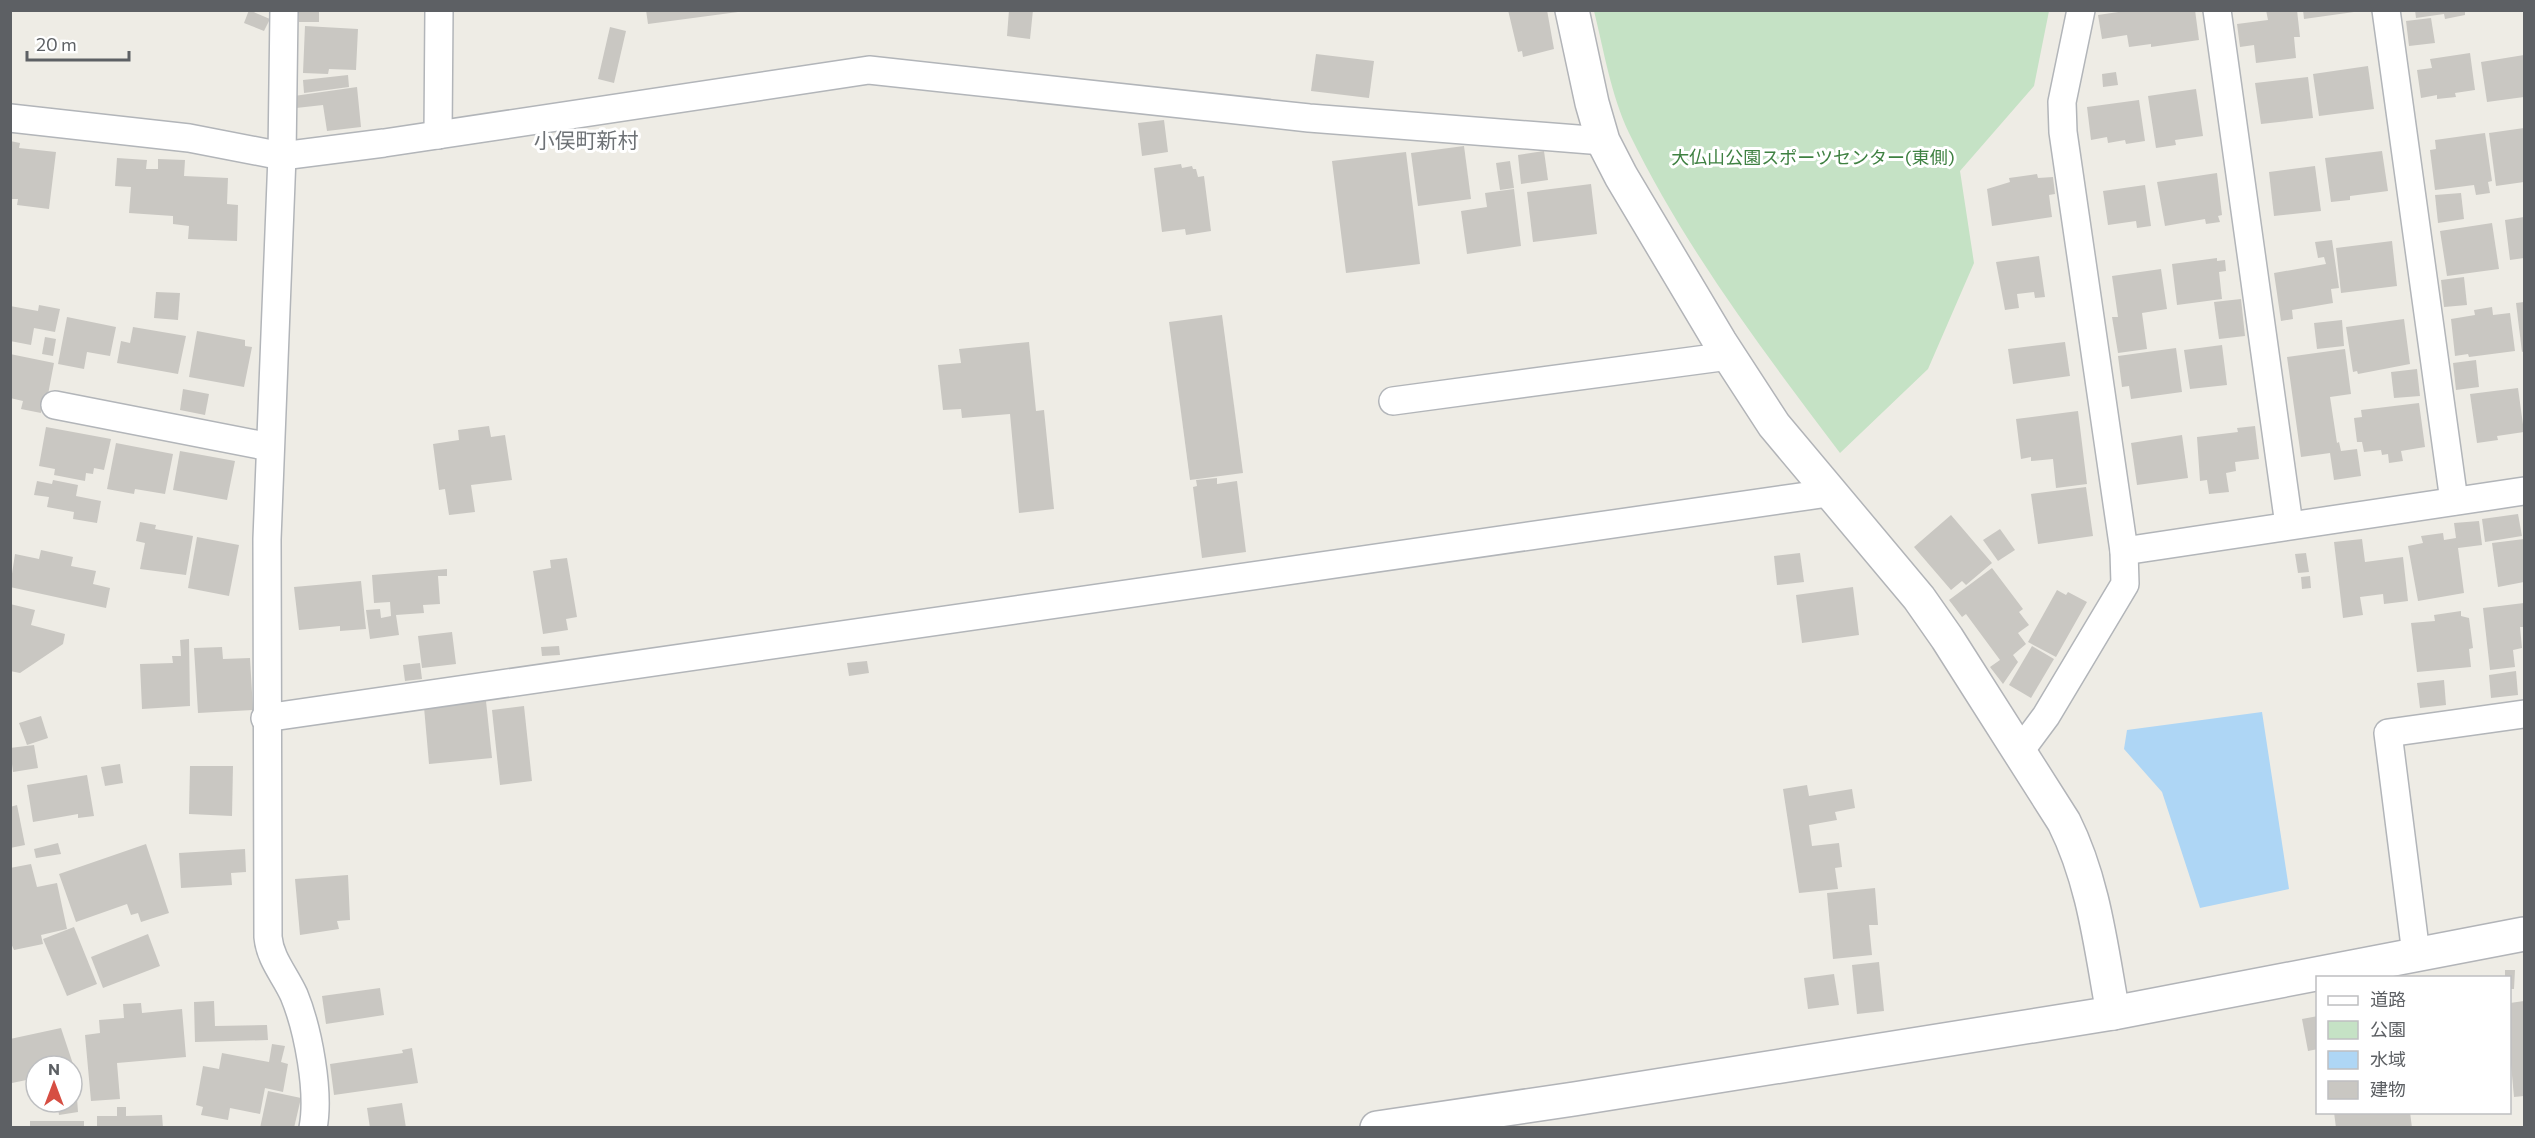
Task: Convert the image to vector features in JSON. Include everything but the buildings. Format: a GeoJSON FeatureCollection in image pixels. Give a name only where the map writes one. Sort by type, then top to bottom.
{"type":"FeatureCollection","features":[{"type":"Feature","properties":{"kind":"street"},"geometry":{"type":"LineString","coordinates":[[284,10],[282,156],[270,447],[265,718],[269,953],[294,997],[302,1024],[315,1087],[317,1107],[313,1128]]}},
{"type":"Feature","properties":{"kind":"street"},"geometry":{"type":"LineString","coordinates":[[438,135],[439,10]]}},
{"type":"Feature","properties":{"kind":"street"},"geometry":{"type":"LineString","coordinates":[[1572,10],[1592,103],[1603,141],[1621,176],[1729,356],[1774,424],[1828,493],[1918,598],[1970,671],[2064,822],[2082,862],[2091,895],[2113,1013]]}},
{"type":"Feature","properties":{"kind":"street"},"geometry":{"type":"LineString","coordinates":[[2020,751],[2046,716],[2125,584],[2124,551],[2063,132],[2062,102],[2081,10]]}},
{"type":"Feature","properties":{"kind":"street"},"geometry":{"type":"LineString","coordinates":[[2217,10],[2289,525]]}},
{"type":"Feature","properties":{"kind":"street"},"geometry":{"type":"LineString","coordinates":[[2386,10],[2454,501]]}},
{"type":"Feature","properties":{"kind":"street"},"geometry":{"type":"LineString","coordinates":[[10,118],[189,138],[282,156],[438,135],[869,70],[1309,118],[1603,141]]}},
{"type":"Feature","properties":{"kind":"street"},"geometry":{"type":"LineString","coordinates":[[1392,401],[1729,356]]}},
{"type":"Feature","properties":{"kind":"street"},"geometry":{"type":"LineString","coordinates":[[55,405],[270,447]]}},
{"type":"Feature","properties":{"kind":"street"},"geometry":{"type":"LineString","coordinates":[[2124,551],[2524,491]]}},
{"type":"Feature","properties":{"kind":"street"},"geometry":{"type":"LineString","coordinates":[[265,718],[1828,493]]}},
{"type":"Feature","properties":{"kind":"street"},"geometry":{"type":"LineString","coordinates":[[2416,954],[2388,733],[2524,714]]}},
{"type":"Feature","properties":{"kind":"street"},"geometry":{"type":"LineString","coordinates":[[1377,1128],[2113,1013],[2524,934]]}},
{"type":"Feature","properties":{"kind":"green space","name":"大仏山公園スポーツセンター(東側)"},"geometry":{"type":"Polygon","coordinates":[[[1594,11],[2049,11],[2034,86],[1960,171],[1974,263],[1928,369],[1840,453],[1727,298],[1651,176],[1617,104],[1594,11]]]}},
{"type":"Feature","properties":{"kind":"water"},"geometry":{"type":"Polygon","coordinates":[[[2262,712],[2289,889],[2200,908],[2162,792],[2124,749],[2127,730],[2262,712]]]}},
{"type":"Feature","properties":{"kind":"district","name":"小俣町新村"},"geometry":{"type":"Point","coordinates":[586,141]}}]}
